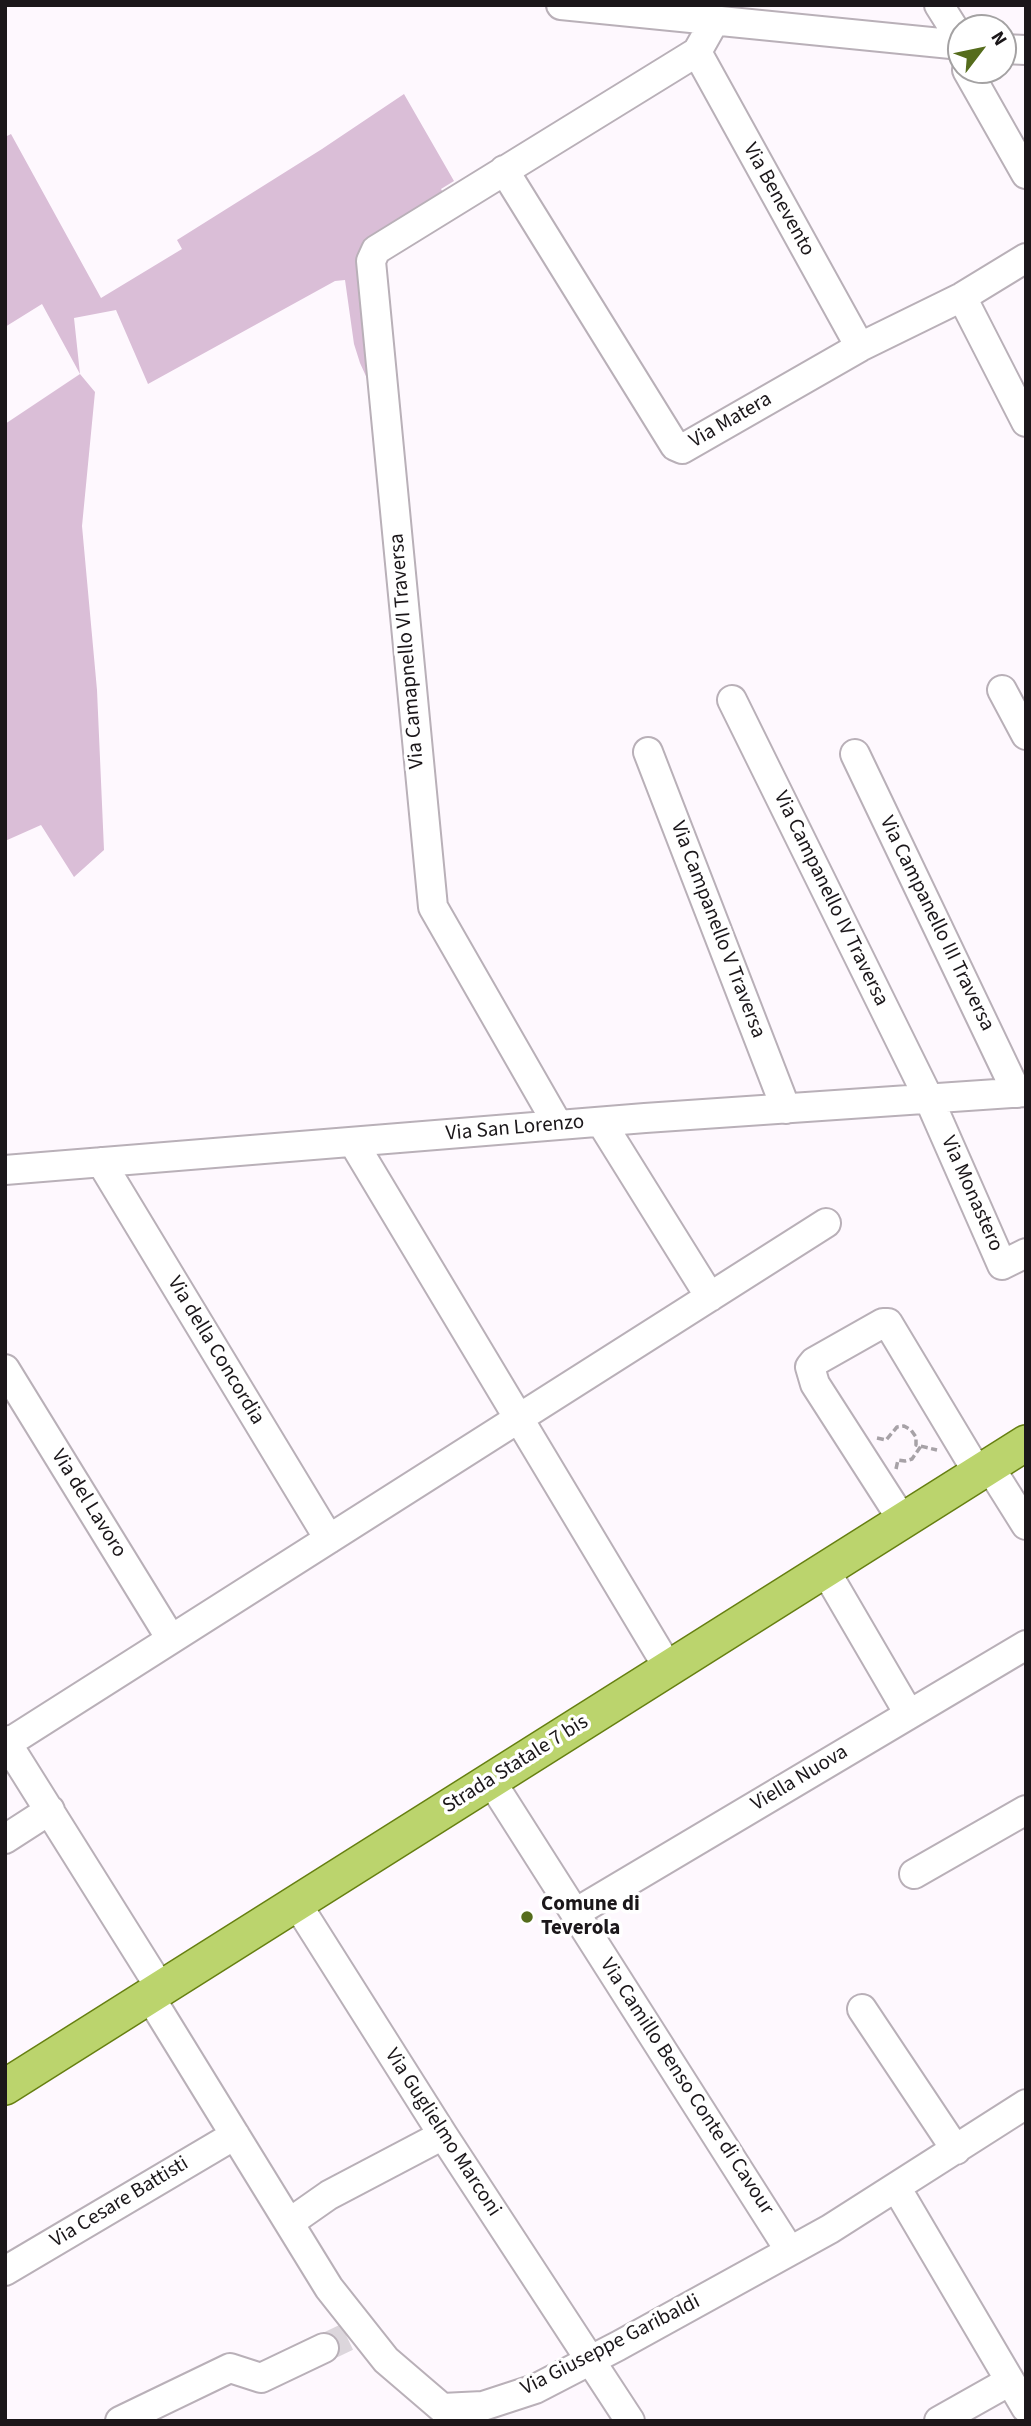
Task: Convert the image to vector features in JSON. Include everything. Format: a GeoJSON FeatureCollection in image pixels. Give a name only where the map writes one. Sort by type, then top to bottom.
{"type":"FeatureCollection","features":[{"type":"Feature","properties":{"kind":"main road","name":"Strada Statale 7 bis"},"geometry":{"type":"LineString","coordinates":[[5,2087],[1026,1443]]}},
{"type":"Feature","properties":{"kind":"street"},"geometry":{"type":"LineString","coordinates":[[561,5],[947,46]]}},
{"type":"Feature","properties":{"kind":"street"},"geometry":{"type":"LineString","coordinates":[[939,5],[947,22]]}},
{"type":"Feature","properties":{"kind":"street"},"geometry":{"type":"LineString","coordinates":[[697,52],[715,20]]}},
{"type":"Feature","properties":{"kind":"street","name":"Via Camapnello VI Traversa"},"geometry":{"type":"LineString","coordinates":[[558,1125],[433,907],[371,261],[376,250],[697,52]]}},
{"type":"Feature","properties":{"kind":"street","name":"Via Benevento"},"geometry":{"type":"LineString","coordinates":[[697,52],[860,347]]}},
{"type":"Feature","properties":{"kind":"street"},"geometry":{"type":"LineString","coordinates":[[975,84],[1026,174]]}},
{"type":"Feature","properties":{"kind":"street","name":"Via Matera"},"geometry":{"type":"LineString","coordinates":[[504,170],[675,446],[682,449],[860,347],[962,297],[1026,258]]}},
{"type":"Feature","properties":{"kind":"street"},"geometry":{"type":"LineString","coordinates":[[962,297],[1026,422]]}},
{"type":"Feature","properties":{"kind":"street"},"geometry":{"type":"LineString","coordinates":[[1002,690],[1026,734]]}},
{"type":"Feature","properties":{"kind":"street","name":"Via Campanello IV Traversa"},"geometry":{"type":"LineString","coordinates":[[732,700],[929,1099]]}},
{"type":"Feature","properties":{"kind":"street","name":"Via Campanello V Traversa"},"geometry":{"type":"LineString","coordinates":[[648,752],[786,1109]]}},
{"type":"Feature","properties":{"kind":"street","name":"Via Campanello III Traversa"},"geometry":{"type":"LineString","coordinates":[[855,754],[1021,1093]]}},
{"type":"Feature","properties":{"kind":"street","name":"Via San Lorenzo"},"geometry":{"type":"LineString","coordinates":[[5,1170],[558,1125],[1021,1093]]}},
{"type":"Feature","properties":{"kind":"street","name":"Via Monastero"},"geometry":{"type":"LineString","coordinates":[[929,1099],[1002,1265],[1026,1253]]}},
{"type":"Feature","properties":{"kind":"street"},"geometry":{"type":"LineString","coordinates":[[601,1122],[710,1297]]}},
{"type":"Feature","properties":{"kind":"street"},"geometry":{"type":"LineString","coordinates":[[353,1142],[668,1669]]}},
{"type":"Feature","properties":{"kind":"street","name":"Via della Concordia"},"geometry":{"type":"LineString","coordinates":[[101,1162],[329,1539]]}},
{"type":"Feature","properties":{"kind":"street"},"geometry":{"type":"LineString","coordinates":[[6,1741],[172,1639],[826,1223]]}},
{"type":"Feature","properties":{"kind":"street"},"geometry":{"type":"LineString","coordinates":[[903,1521],[815,1384],[810,1367],[814,1362],[883,1323],[888,1323],[984,1469],[1026,1525]]}},
{"type":"Feature","properties":{"kind":"street","name":"Via del Lavoro"},"geometry":{"type":"LineString","coordinates":[[5,1369],[172,1639]]}},
{"type":"Feature","properties":{"kind":"street"},"geometry":{"type":"LineString","coordinates":[[825,1570],[909,1714]]}},
{"type":"Feature","properties":{"kind":"street","name":"Viella Nuova"},"geometry":{"type":"LineString","coordinates":[[575,1913],[1026,1645]]}},
{"type":"Feature","properties":{"kind":"street","name":"Via Giuseppe Garibaldi"},"geometry":{"type":"LineString","coordinates":[[6,1741],[50,1810],[235,2135],[329,2288],[344,2338],[386,2360],[443,2414],[483,2406],[535,2389],[589,2361],[790,2250],[956,2150],[1026,2104]]}},
{"type":"Feature","properties":{"kind":"street","name":"Via Camillo Benso Conte di Cavour"},"geometry":{"type":"LineString","coordinates":[[491,1781],[790,2250]]}},
{"type":"Feature","properties":{"kind":"street"},"geometry":{"type":"LineString","coordinates":[[5,1839],[50,1810]]}},
{"type":"Feature","properties":{"kind":"street"},"geometry":{"type":"LineString","coordinates":[[914,1874],[1026,1810]]}},
{"type":"Feature","properties":{"kind":"street","name":"Via Guglielmo Marconi"},"geometry":{"type":"LineString","coordinates":[[297,1904],[443,2136],[630,2421]]}},
{"type":"Feature","properties":{"kind":"street"},"geometry":{"type":"LineString","coordinates":[[862,2009],[956,2150]]}},
{"type":"Feature","properties":{"kind":"street","name":"Via Cesare Battisti"},"geometry":{"type":"LineString","coordinates":[[5,2271],[235,2135]]}},
{"type":"Feature","properties":{"kind":"street"},"geometry":{"type":"LineString","coordinates":[[289,2222],[329,2195],[443,2136]]}},
{"type":"Feature","properties":{"kind":"street"},"geometry":{"type":"LineString","coordinates":[[896,2187],[1026,2408]]}},
{"type":"Feature","properties":{"kind":"street"},"geometry":{"type":"LineString","coordinates":[[120,2421],[230,2368],[261,2378],[344,2338]]}},
{"type":"Feature","properties":{"kind":"street"},"geometry":{"type":"LineString","coordinates":[[939,2421],[1010,2381]]}},
{"type":"Feature","properties":{"kind":"path"},"geometry":{"type":"LineString","coordinates":[[873,1436],[886,1440],[897,1427],[904,1426],[916,1437],[916,1445],[942,1451],[938,1460]]}},
{"type":"Feature","properties":{"kind":"path"},"geometry":{"type":"LineString","coordinates":[[895,1472],[898,1460],[912,1459],[921,1446]]}},
{"type":"Feature","properties":{"kind":"shaded area"},"geometry":{"type":"Polygon","coordinates":[[[404,94],[454,181],[441,189],[454,211],[360,268],[370,385],[354,344],[345,280],[335,281],[148,384],[116,310],[74,318],[80,374],[42,304],[5,327],[5,137],[11,134],[101,298],[182,249],[177,240],[404,94]]]}},
{"type":"Feature","properties":{"kind":"shaded area"},"geometry":{"type":"Polygon","coordinates":[[[80,374],[95,392],[82,526],[97,690],[104,850],[74,877],[41,825],[5,841],[5,424],[80,374]]]}},
{"type":"Feature","properties":{"kind":"tunnel"},"geometry":{"type":"LineString","coordinates":[[324,2348],[347,2337]]}},
{"type":"Feature","properties":{"kind":"place","name":"Comune di Teverola"},"geometry":{"type":"Point","coordinates":[527,1917]}}]}
